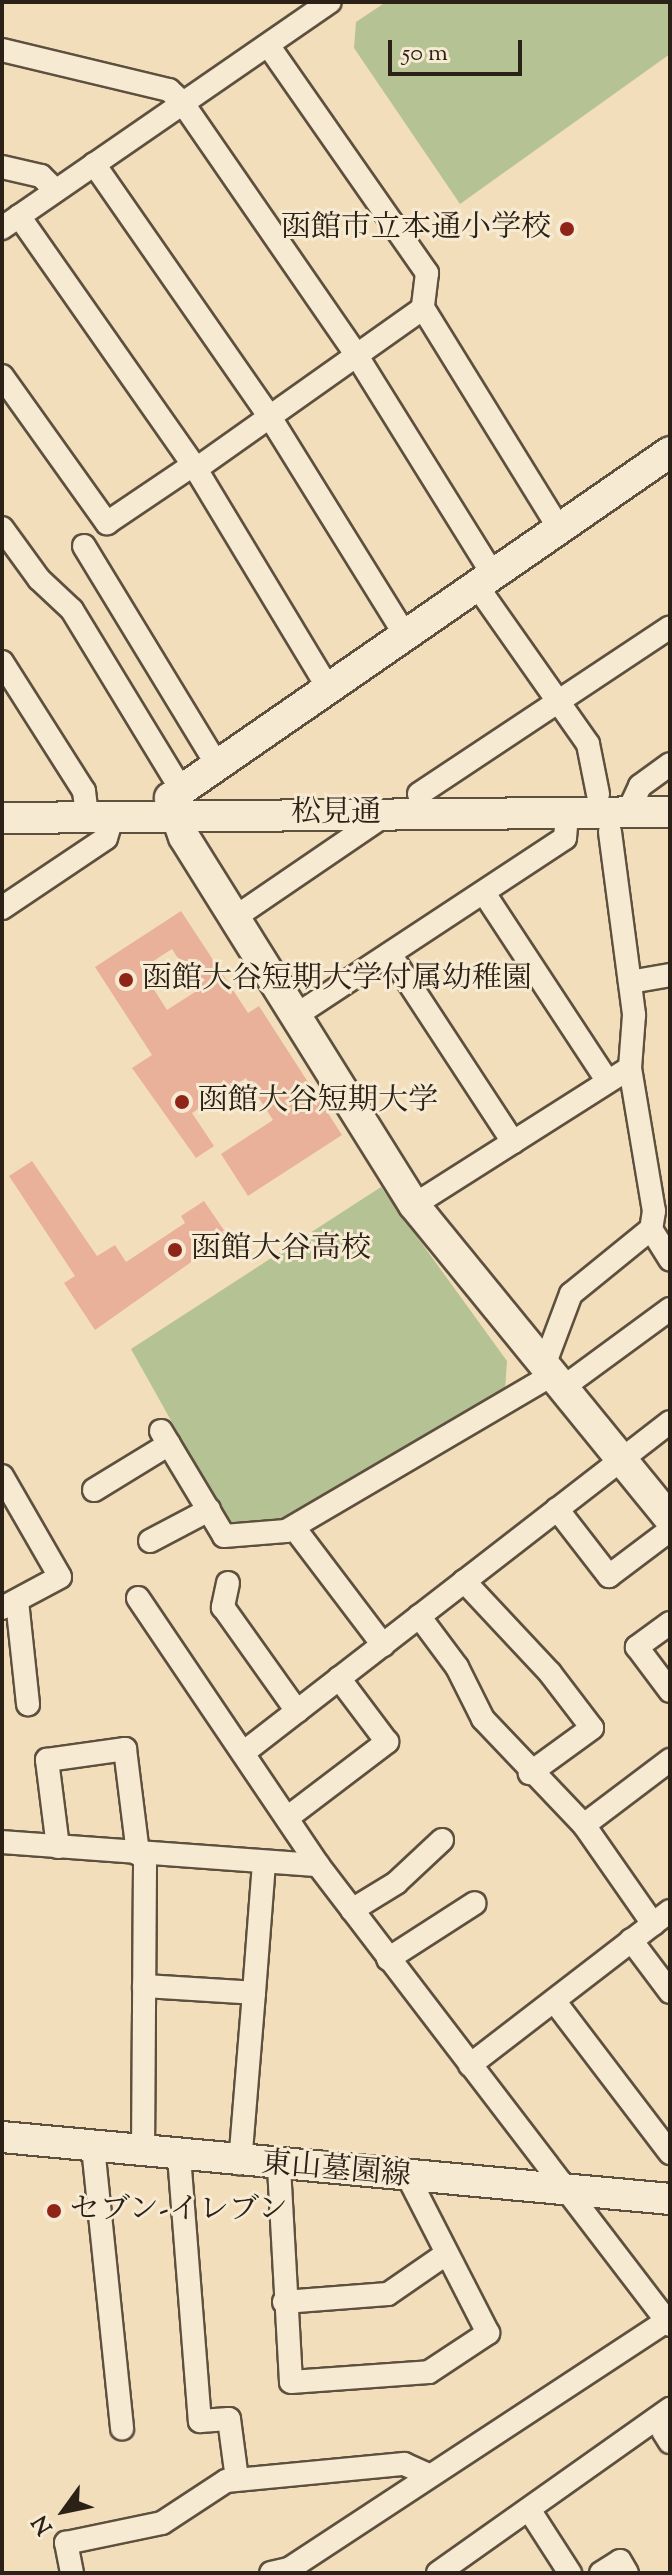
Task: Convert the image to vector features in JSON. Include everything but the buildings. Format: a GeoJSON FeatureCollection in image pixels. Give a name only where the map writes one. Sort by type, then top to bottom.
{"type":"FeatureCollection","features":[{"type":"Feature","properties":{"kind":"street"},"geometry":{"type":"LineString","coordinates":[[315,6],[268,45],[11,222],[194,467],[328,688]]}},
{"type":"Feature","properties":{"kind":"street"},"geometry":{"type":"LineString","coordinates":[[268,45],[427,273],[423,308],[559,528]]}},
{"type":"Feature","properties":{"kind":"street"},"geometry":{"type":"LineString","coordinates":[[2,50],[169,90],[182,102],[357,356],[485,580],[588,744],[598,794]]}},
{"type":"Feature","properties":{"kind":"street"},"geometry":{"type":"LineString","coordinates":[[94,164],[270,417],[405,635]]}},
{"type":"Feature","properties":{"kind":"street"},"geometry":{"type":"LineString","coordinates":[[2,167],[41,176],[55,190]]}},
{"type":"Feature","properties":{"kind":"street"},"geometry":{"type":"LineString","coordinates":[[2,376],[107,523],[270,417],[423,308]]}},
{"type":"Feature","properties":{"kind":"street"},"geometry":{"type":"LineString","coordinates":[[667,460],[559,528],[170,798],[176,815],[234,918],[414,1205],[625,1457],[670,1519]]}},
{"type":"Feature","properties":{"kind":"street"},"geometry":{"type":"LineString","coordinates":[[2,528],[39,579],[72,610],[174,778]]}},
{"type":"Feature","properties":{"kind":"street"},"geometry":{"type":"LineString","coordinates":[[84,546],[210,753]]}},
{"type":"Feature","properties":{"kind":"street"},"geometry":{"type":"LineString","coordinates":[[419,794],[670,627]]}},
{"type":"Feature","properties":{"kind":"street"},"geometry":{"type":"LineString","coordinates":[[2,662],[100,816],[106,838],[2,908]]}},
{"type":"Feature","properties":{"kind":"street"},"geometry":{"type":"LineString","coordinates":[[670,764],[640,786],[619,822],[630,982],[630,1068],[658,1214],[670,1259]]}},
{"type":"Feature","properties":{"kind":"street","name":"松見通"},"geometry":{"type":"LineString","coordinates":[[2,818],[567,813],[619,822],[670,812]]}},
{"type":"Feature","properties":{"kind":"street"},"geometry":{"type":"LineString","coordinates":[[234,918],[388,813]]}},
{"type":"Feature","properties":{"kind":"street"},"geometry":{"type":"LineString","coordinates":[[295,1016],[565,838],[567,813]]}},
{"type":"Feature","properties":{"kind":"street"},"geometry":{"type":"LineString","coordinates":[[484,893],[607,1080]]}},
{"type":"Feature","properties":{"kind":"street"},"geometry":{"type":"LineString","coordinates":[[390,954],[513,1142]]}},
{"type":"Feature","properties":{"kind":"street"},"geometry":{"type":"LineString","coordinates":[[630,982],[670,975]]}},
{"type":"Feature","properties":{"kind":"street"},"geometry":{"type":"LineString","coordinates":[[414,1205],[630,1068]]}},
{"type":"Feature","properties":{"kind":"street"},"geometry":{"type":"LineString","coordinates":[[555,1374],[571,1294],[658,1214]]}},
{"type":"Feature","properties":{"kind":"street"},"geometry":{"type":"LineString","coordinates":[[94,1490],[165,1438],[224,1536],[295,1529],[670,1309]]}},
{"type":"Feature","properties":{"kind":"street"},"geometry":{"type":"LineString","coordinates":[[243,1753],[670,1422]]}},
{"type":"Feature","properties":{"kind":"street"},"geometry":{"type":"LineString","coordinates":[[2,1476],[60,1577],[9,1604],[28,1704]]}},
{"type":"Feature","properties":{"kind":"street"},"geometry":{"type":"LineString","coordinates":[[557,1509],[609,1576],[670,1530]]}},
{"type":"Feature","properties":{"kind":"street"},"geometry":{"type":"LineString","coordinates":[[150,1541],[209,1510]]}},
{"type":"Feature","properties":{"kind":"street"},"geometry":{"type":"LineString","coordinates":[[295,1529],[383,1645]]}},
{"type":"Feature","properties":{"kind":"street"},"geometry":{"type":"LineString","coordinates":[[464,1581],[550,1673],[592,1728],[530,1773]]}},
{"type":"Feature","properties":{"kind":"street"},"geometry":{"type":"LineString","coordinates":[[228,1583],[223,1607],[297,1711]]}},
{"type":"Feature","properties":{"kind":"street"},"geometry":{"type":"LineString","coordinates":[[138,1598],[318,1865],[569,2189],[668,2323],[429,2475],[289,2569],[271,2573]]}},
{"type":"Feature","properties":{"kind":"street"},"geometry":{"type":"LineString","coordinates":[[419,1616],[457,1667],[483,1719],[530,1773],[584,1825],[662,1918],[470,2065]]}},
{"type":"Feature","properties":{"kind":"street"},"geometry":{"type":"LineString","coordinates":[[670,1623],[637,1647],[670,1691]]}},
{"type":"Feature","properties":{"kind":"street"},"geometry":{"type":"LineString","coordinates":[[287,1818],[387,1742],[339,1678]]}},
{"type":"Feature","properties":{"kind":"street"},"geometry":{"type":"LineString","coordinates":[[58,1847],[47,1760],[125,1749],[142,1854],[143,2153]]}},
{"type":"Feature","properties":{"kind":"street"},"geometry":{"type":"LineString","coordinates":[[584,1825],[670,1760]]}},
{"type":"Feature","properties":{"kind":"street"},"geometry":{"type":"LineString","coordinates":[[352,1910],[396,1883],[442,1840]]}},
{"type":"Feature","properties":{"kind":"street"},"geometry":{"type":"LineString","coordinates":[[2,1842],[318,1865]]}},
{"type":"Feature","properties":{"kind":"street"},"geometry":{"type":"LineString","coordinates":[[240,2163],[264,1862]]}},
{"type":"Feature","properties":{"kind":"street"},"geometry":{"type":"LineString","coordinates":[[388,1959],[475,1903]]}},
{"type":"Feature","properties":{"kind":"street"},"geometry":{"type":"LineString","coordinates":[[631,1940],[670,1992]]}},
{"type":"Feature","properties":{"kind":"street"},"geometry":{"type":"LineString","coordinates":[[144,1986],[254,1993]]}},
{"type":"Feature","properties":{"kind":"street"},"geometry":{"type":"LineString","coordinates":[[555,2002],[670,2153]]}},
{"type":"Feature","properties":{"kind":"street","name":"東山墓園線"},"geometry":{"type":"LineString","coordinates":[[2,2137],[279,2167],[670,2199]]}},
{"type":"Feature","properties":{"kind":"street"},"geometry":{"type":"LineString","coordinates":[[93,2147],[122,2429]]}},
{"type":"Feature","properties":{"kind":"street"},"geometry":{"type":"LineString","coordinates":[[179,2156],[200,2421],[229,2419],[237,2479]]}},
{"type":"Feature","properties":{"kind":"street"},"geometry":{"type":"LineString","coordinates":[[279,2167],[284,2302],[291,2382],[429,2372],[488,2333],[408,2177]]}},
{"type":"Feature","properties":{"kind":"street"},"geometry":{"type":"LineString","coordinates":[[284,2302],[388,2294],[446,2254]]}},
{"type":"Feature","properties":{"kind":"street"},"geometry":{"type":"LineString","coordinates":[[438,2573],[530,2511],[668,2427]]}},
{"type":"Feature","properties":{"kind":"street"},"geometry":{"type":"LineString","coordinates":[[72,2573],[66,2543],[162,2523],[237,2479],[404,2464],[429,2475]]}},
{"type":"Feature","properties":{"kind":"street"},"geometry":{"type":"LineString","coordinates":[[530,2511],[570,2573]]}},
{"type":"Feature","properties":{"kind":"street"},"geometry":{"type":"LineString","coordinates":[[601,2573],[620,2561],[627,2573]]}},
{"type":"Feature","properties":{"kind":"green space"},"geometry":{"type":"Polygon","coordinates":[[[386,2],[670,2],[670,54],[460,204],[354,48],[356,22],[386,2]]]}},
{"type":"Feature","properties":{"kind":"green space"},"geometry":{"type":"Polygon","coordinates":[[[381,1187],[507,1361],[505,1390],[285,1524],[230,1526],[131,1349],[381,1187]]]}},
{"type":"Feature","properties":{"kind":"place","name":"函館市立本通小学校"},"geometry":{"type":"Point","coordinates":[567,229]}},
{"type":"Feature","properties":{"kind":"place","name":"函館大谷短期大学付属幼稚園"},"geometry":{"type":"Point","coordinates":[126,980]}},
{"type":"Feature","properties":{"kind":"place","name":"函館大谷短期大学"},"geometry":{"type":"Point","coordinates":[182,1102]}},
{"type":"Feature","properties":{"kind":"place","name":"函館大谷高校"},"geometry":{"type":"Point","coordinates":[175,1250]}},
{"type":"Feature","properties":{"kind":"place","name":"セブン-イレブン"},"geometry":{"type":"Point","coordinates":[54,2211]}}]}
